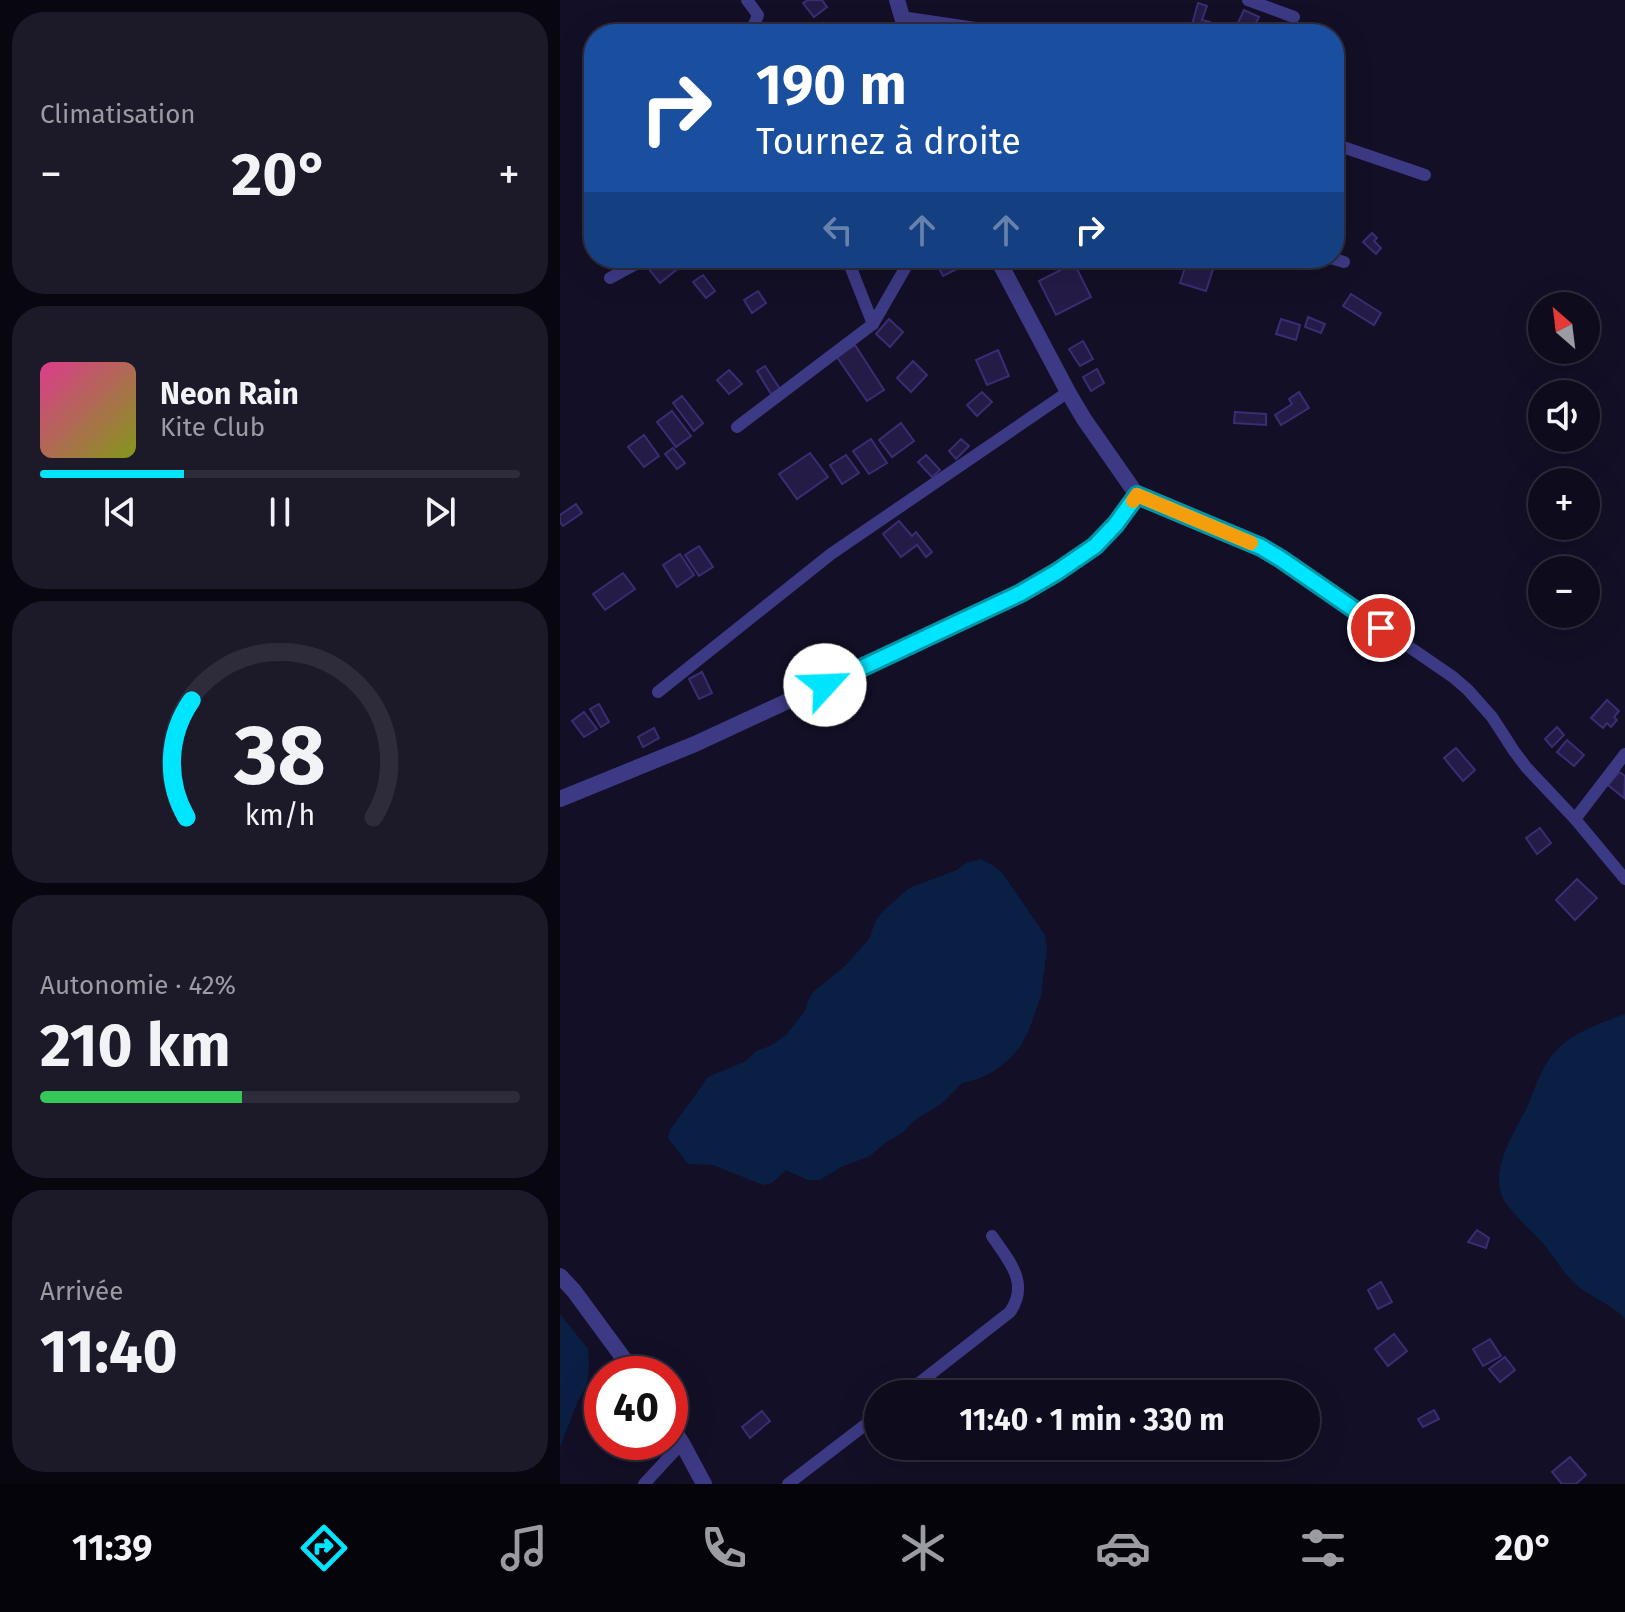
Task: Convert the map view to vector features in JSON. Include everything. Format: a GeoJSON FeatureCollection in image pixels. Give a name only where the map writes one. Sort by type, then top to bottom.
{"type":"FeatureCollection","features":[{"type":"Feature","properties":{"kind":"street"},"geometry":{"type":"LineString","coordinates":[[747,0],[758,15],[754,24]]}},
{"type":"Feature","properties":{"kind":"street"},"geometry":{"type":"LineString","coordinates":[[897,0],[903,24]]}},
{"type":"Feature","properties":{"kind":"street"},"geometry":{"type":"LineString","coordinates":[[1248,0],[1294,17]]}},
{"type":"Feature","properties":{"kind":"street"},"geometry":{"type":"LineString","coordinates":[[901,17],[948,24]]}},
{"type":"Feature","properties":{"kind":"street"},"geometry":{"type":"LineString","coordinates":[[1344,147],[1425,175]]}},
{"type":"Feature","properties":{"kind":"street"},"geometry":{"type":"LineString","coordinates":[[610,278],[628,268]]}},
{"type":"Feature","properties":{"kind":"street"},"geometry":{"type":"LineString","coordinates":[[851,268],[873,324]]}},
{"type":"Feature","properties":{"kind":"street"},"geometry":{"type":"LineString","coordinates":[[737,427],[873,324],[905,268]]}},
{"type":"Feature","properties":{"kind":"street"},"geometry":{"type":"LineString","coordinates":[[1002,268],[1084,419],[1137,495],[1261,547],[1453,677],[1492,717],[1526,767],[1625,879]]}},
{"type":"Feature","properties":{"kind":"street"},"geometry":{"type":"LineString","coordinates":[[658,692],[831,554],[1068,392]]}},
{"type":"Feature","properties":{"kind":"street"},"geometry":{"type":"LineString","coordinates":[[560,799],[695,744],[1021,593],[1095,546],[1137,495]]}},
{"type":"Feature","properties":{"kind":"street"},"geometry":{"type":"LineString","coordinates":[[1575,819],[1625,754]]}},
{"type":"Feature","properties":{"kind":"street"},"geometry":{"type":"LineString","coordinates":[[923,1380],[1010,1312],[1018,1300],[1019,1286],[1015,1274],[992,1236]]}},
{"type":"Feature","properties":{"kind":"street"},"geometry":{"type":"LineString","coordinates":[[560,1276],[622,1356]]}},
{"type":"Feature","properties":{"kind":"street"},"geometry":{"type":"LineString","coordinates":[[788,1484],[864,1426]]}},
{"type":"Feature","properties":{"kind":"street"},"geometry":{"type":"LineString","coordinates":[[688,1454],[704,1484]]}},
{"type":"Feature","properties":{"kind":"street"},"geometry":{"type":"LineString","coordinates":[[644,1484],[666,1460]]}},
{"type":"Feature","properties":{"kind":"water"},"geometry":{"type":"Polygon","coordinates":[[[981,859],[1003,874],[1045,935],[1047,949],[1041,996],[1029,1030],[1008,1060],[978,1079],[962,1083],[941,1104],[915,1120],[870,1156],[841,1167],[820,1180],[808,1180],[786,1170],[772,1183],[763,1185],[713,1165],[688,1164],[668,1138],[670,1130],[708,1077],[746,1061],[756,1051],[786,1035],[805,1011],[813,992],[846,965],[869,939],[883,911],[909,888],[981,859]]]}},
{"type":"Feature","properties":{"kind":"water"},"geometry":{"type":"Polygon","coordinates":[[[1625,1014],[1625,1319],[1569,1278],[1542,1242],[1508,1206],[1499,1182],[1509,1142],[1548,1061],[1572,1037],[1625,1014]]]}},
{"type":"Feature","properties":{"kind":"water"},"geometry":{"type":"Polygon","coordinates":[[[560,1314],[588,1349],[588,1356],[584,1356],[584,1390],[560,1447],[560,1314]]]}},
{"type":"Feature","properties":{"kind":"building"},"geometry":{"type":"Polygon","coordinates":[[[822,0],[827,7],[814,17],[803,3],[822,0]]]}},
{"type":"Feature","properties":{"kind":"building"},"geometry":{"type":"Polygon","coordinates":[[[1198,3],[1207,6],[1202,20],[1209,24],[1192,24],[1198,3]]]}},
{"type":"Feature","properties":{"kind":"building"},"geometry":{"type":"Polygon","coordinates":[[[1244,10],[1259,17],[1256,24],[1237,24],[1244,10]]]}},
{"type":"Feature","properties":{"kind":"building"},"geometry":{"type":"Polygon","coordinates":[[[1372,233],[1377,238],[1374,241],[1381,248],[1376,254],[1363,242],[1372,233]]]}},
{"type":"Feature","properties":{"kind":"building"},"geometry":{"type":"Polygon","coordinates":[[[648,268],[679,268],[660,283],[648,268]]]}},
{"type":"Feature","properties":{"kind":"building"},"geometry":{"type":"Polygon","coordinates":[[[939,268],[959,268],[943,276],[939,268]]]}},
{"type":"Feature","properties":{"kind":"building"},"geometry":{"type":"Polygon","coordinates":[[[1064,268],[1076,268],[1091,297],[1056,315],[1039,281],[1064,268]]]}},
{"type":"Feature","properties":{"kind":"building"},"geometry":{"type":"Polygon","coordinates":[[[1185,268],[1213,268],[1206,291],[1180,283],[1185,268]]]}},
{"type":"Feature","properties":{"kind":"building"},"geometry":{"type":"Polygon","coordinates":[[[703,275],[715,291],[706,298],[693,282],[703,275]]]}},
{"type":"Feature","properties":{"kind":"building"},"geometry":{"type":"Polygon","coordinates":[[[758,291],[766,303],[752,313],[744,300],[758,291]]]}},
{"type":"Feature","properties":{"kind":"building"},"geometry":{"type":"Polygon","coordinates":[[[1351,294],[1381,313],[1374,325],[1343,306],[1351,294]]]}},
{"type":"Feature","properties":{"kind":"building"},"geometry":{"type":"Polygon","coordinates":[[[1308,317],[1325,324],[1321,333],[1305,327],[1308,317]]]}},
{"type":"Feature","properties":{"kind":"building"},"geometry":{"type":"Polygon","coordinates":[[[889,319],[903,332],[890,347],[876,334],[889,319]]]}},
{"type":"Feature","properties":{"kind":"building"},"geometry":{"type":"Polygon","coordinates":[[[1281,319],[1300,325],[1296,340],[1276,334],[1281,319]]]}},
{"type":"Feature","properties":{"kind":"building"},"geometry":{"type":"Polygon","coordinates":[[[1083,341],[1093,359],[1080,366],[1069,349],[1083,341]]]}},
{"type":"Feature","properties":{"kind":"building"},"geometry":{"type":"Polygon","coordinates":[[[855,345],[884,390],[867,401],[837,357],[855,345]]]}},
{"type":"Feature","properties":{"kind":"building"},"geometry":{"type":"Polygon","coordinates":[[[998,350],[1009,376],[987,385],[976,360],[998,350]]]}},
{"type":"Feature","properties":{"kind":"building"},"geometry":{"type":"Polygon","coordinates":[[[913,361],[927,375],[911,392],[897,378],[913,361]]]}},
{"type":"Feature","properties":{"kind":"building"},"geometry":{"type":"Polygon","coordinates":[[[765,366],[780,389],[771,394],[757,371],[765,366]]]}},
{"type":"Feature","properties":{"kind":"building"},"geometry":{"type":"Polygon","coordinates":[[[1097,369],[1104,383],[1091,391],[1083,377],[1097,369]]]}},
{"type":"Feature","properties":{"kind":"building"},"geometry":{"type":"Polygon","coordinates":[[[729,370],[742,384],[729,394],[717,380],[729,370]]]}},
{"type":"Feature","properties":{"kind":"building"},"geometry":{"type":"Polygon","coordinates":[[[982,392],[992,402],[977,416],[967,405],[982,392]]]}},
{"type":"Feature","properties":{"kind":"building"},"geometry":{"type":"Polygon","coordinates":[[[1299,392],[1309,408],[1281,425],[1275,415],[1292,404],[1289,399],[1299,392]]]}},
{"type":"Feature","properties":{"kind":"building"},"geometry":{"type":"Polygon","coordinates":[[[682,396],[703,423],[694,431],[673,403],[682,396]]]}},
{"type":"Feature","properties":{"kind":"building"},"geometry":{"type":"Polygon","coordinates":[[[672,411],[691,436],[676,447],[657,422],[672,411]]]}},
{"type":"Feature","properties":{"kind":"building"},"geometry":{"type":"Polygon","coordinates":[[[1235,412],[1266,414],[1266,425],[1234,423],[1235,412]]]}},
{"type":"Feature","properties":{"kind":"building"},"geometry":{"type":"Polygon","coordinates":[[[901,423],[914,441],[892,457],[879,440],[901,423]]]}},
{"type":"Feature","properties":{"kind":"building"},"geometry":{"type":"Polygon","coordinates":[[[644,435],[659,456],[644,467],[628,447],[644,435]]]}},
{"type":"Feature","properties":{"kind":"building"},"geometry":{"type":"Polygon","coordinates":[[[871,439],[887,463],[869,474],[853,451],[871,439]]]}},
{"type":"Feature","properties":{"kind":"building"},"geometry":{"type":"Polygon","coordinates":[[[961,439],[969,446],[956,459],[949,451],[961,439]]]}},
{"type":"Feature","properties":{"kind":"building"},"geometry":{"type":"Polygon","coordinates":[[[673,448],[685,463],[677,469],[665,454],[673,448]]]}},
{"type":"Feature","properties":{"kind":"building"},"geometry":{"type":"Polygon","coordinates":[[[810,453],[828,477],[797,499],[779,474],[810,453]]]}},
{"type":"Feature","properties":{"kind":"building"},"geometry":{"type":"Polygon","coordinates":[[[846,455],[859,473],[842,484],[830,465],[846,455]]]}},
{"type":"Feature","properties":{"kind":"building"},"geometry":{"type":"Polygon","coordinates":[[[926,455],[940,470],[932,477],[918,462],[926,455]]]}},
{"type":"Feature","properties":{"kind":"building"},"geometry":{"type":"Polygon","coordinates":[[[576,504],[582,513],[563,526],[560,515],[576,504]]]}},
{"type":"Feature","properties":{"kind":"building"},"geometry":{"type":"Polygon","coordinates":[[[899,521],[912,536],[916,532],[932,552],[926,557],[917,545],[901,557],[883,534],[899,521]]]}},
{"type":"Feature","properties":{"kind":"building"},"geometry":{"type":"Polygon","coordinates":[[[699,546],[713,567],[699,576],[685,555],[699,546]]]}},
{"type":"Feature","properties":{"kind":"building"},"geometry":{"type":"Polygon","coordinates":[[[680,554],[694,575],[677,587],[663,565],[680,554]]]}},
{"type":"Feature","properties":{"kind":"building"},"geometry":{"type":"Polygon","coordinates":[[[623,573],[635,589],[605,610],[593,594],[623,573]]]}},
{"type":"Feature","properties":{"kind":"building"},"geometry":{"type":"Polygon","coordinates":[[[702,672],[712,693],[699,699],[689,679],[702,672]]]}},
{"type":"Feature","properties":{"kind":"building"},"geometry":{"type":"Polygon","coordinates":[[[1607,700],[1619,711],[1611,727],[1607,723],[1603,728],[1591,718],[1607,700]]]}},
{"type":"Feature","properties":{"kind":"building"},"geometry":{"type":"Polygon","coordinates":[[[599,704],[609,722],[601,727],[590,709],[599,704]]]}},
{"type":"Feature","properties":{"kind":"building"},"geometry":{"type":"Polygon","coordinates":[[[584,712],[597,729],[584,737],[572,721],[584,712]]]}},
{"type":"Feature","properties":{"kind":"building"},"geometry":{"type":"Polygon","coordinates":[[[1557,727],[1564,735],[1552,747],[1545,739],[1557,727]]]}},
{"type":"Feature","properties":{"kind":"building"},"geometry":{"type":"Polygon","coordinates":[[[654,728],[659,738],[643,747],[638,737],[654,728]]]}},
{"type":"Feature","properties":{"kind":"building"},"geometry":{"type":"Polygon","coordinates":[[[1567,740],[1584,755],[1574,766],[1557,752],[1567,740]]]}},
{"type":"Feature","properties":{"kind":"building"},"geometry":{"type":"Polygon","coordinates":[[[1456,748],[1475,770],[1463,781],[1444,758],[1456,748]]]}},
{"type":"Feature","properties":{"kind":"building"},"geometry":{"type":"Polygon","coordinates":[[[1619,772],[1625,776],[1624,798],[1608,785],[1619,772]]]}},
{"type":"Feature","properties":{"kind":"building"},"geometry":{"type":"Polygon","coordinates":[[[1540,828],[1551,843],[1537,854],[1526,838],[1540,828]]]}},
{"type":"Feature","properties":{"kind":"building"},"geometry":{"type":"Polygon","coordinates":[[[1577,879],[1597,898],[1575,920],[1556,900],[1577,879]]]}},
{"type":"Feature","properties":{"kind":"building"},"geometry":{"type":"Polygon","coordinates":[[[1477,1230],[1489,1238],[1486,1248],[1468,1242],[1477,1230]]]}},
{"type":"Feature","properties":{"kind":"building"},"geometry":{"type":"Polygon","coordinates":[[[1381,1282],[1392,1302],[1378,1309],[1368,1290],[1381,1282]]]}},
{"type":"Feature","properties":{"kind":"building"},"geometry":{"type":"Polygon","coordinates":[[[1394,1334],[1407,1351],[1388,1366],[1375,1349],[1394,1334]]]}},
{"type":"Feature","properties":{"kind":"building"},"geometry":{"type":"Polygon","coordinates":[[[1490,1339],[1501,1356],[1483,1366],[1473,1349],[1490,1339]]]}},
{"type":"Feature","properties":{"kind":"building"},"geometry":{"type":"Polygon","coordinates":[[[1505,1357],[1515,1370],[1500,1382],[1489,1369],[1505,1357]]]}},
{"type":"Feature","properties":{"kind":"building"},"geometry":{"type":"Polygon","coordinates":[[[1434,1410],[1439,1419],[1423,1427],[1418,1419],[1434,1410]]]}},
{"type":"Feature","properties":{"kind":"building"},"geometry":{"type":"Polygon","coordinates":[[[762,1411],[770,1421],[750,1438],[742,1427],[762,1411]]]}},
{"type":"Feature","properties":{"kind":"building"},"geometry":{"type":"Polygon","coordinates":[[[1570,1457],[1586,1475],[1576,1484],[1562,1484],[1552,1472],[1570,1457]]]}},
{"type":"Feature","properties":{"kind":"slow traffic"},"geometry":{"type":"LineString","coordinates":[[1133,501],[1137,495],[1251,543]]}},
{"type":"Feature","properties":{"kind":"route"},"geometry":{"type":"LineString","coordinates":[[825,685],[1021,593],[1057,572],[1095,546],[1137,495],[1261,547],[1381,628]]}}]}
